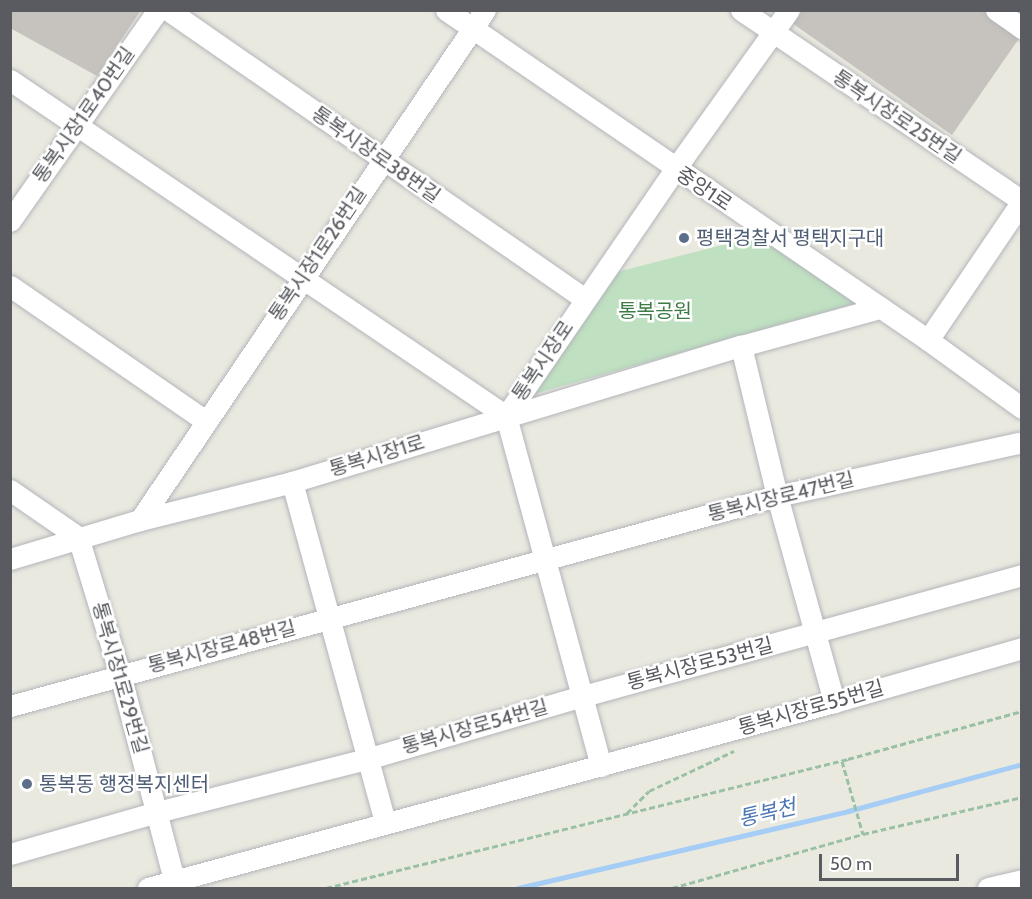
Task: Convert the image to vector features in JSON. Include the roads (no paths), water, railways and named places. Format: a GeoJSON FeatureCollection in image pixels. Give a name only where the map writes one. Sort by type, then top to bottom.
{"type":"FeatureCollection","features":[{"type":"Feature","properties":{"kind":"street","name":"통복시장1로40번길"},"geometry":{"type":"LineString","coordinates":[[10,221],[158,10]]}},
{"type":"Feature","properties":{"kind":"street","name":"통복시장로38번길"},"geometry":{"type":"LineString","coordinates":[[168,10],[585,299]]}},
{"type":"Feature","properties":{"kind":"street","name":"중앙1로"},"geometry":{"type":"LineString","coordinates":[[446,10],[675,169],[928,340],[1022,408]]}},
{"type":"Feature","properties":{"kind":"street","name":"통복시장1로26번길"},"geometry":{"type":"LineString","coordinates":[[140,520],[485,10]]}},
{"type":"Feature","properties":{"kind":"street","name":"통복시장로25번길"},"geometry":{"type":"LineString","coordinates":[[741,10],[1022,201]]}},
{"type":"Feature","properties":{"kind":"street","name":"통복시장로"},"geometry":{"type":"LineString","coordinates":[[601,766],[506,416],[675,169],[789,10]]}},
{"type":"Feature","properties":{"kind":"street"},"geometry":{"type":"LineString","coordinates":[[996,10],[1022,28]]}},
{"type":"Feature","properties":{"kind":"street"},"geometry":{"type":"LineString","coordinates":[[10,80],[303,276],[506,416]]}},
{"type":"Feature","properties":{"kind":"street"},"geometry":{"type":"LineString","coordinates":[[928,340],[1022,201]]}},
{"type":"Feature","properties":{"kind":"street"},"geometry":{"type":"LineString","coordinates":[[10,286],[206,421]]}},
{"type":"Feature","properties":{"kind":"street","name":"통복시장1로"},"geometry":{"type":"LineString","coordinates":[[10,559],[140,520],[291,482],[741,346],[880,308]]}},
{"type":"Feature","properties":{"kind":"street"},"geometry":{"type":"LineString","coordinates":[[741,346],[777,496],[834,702]]}},
{"type":"Feature","properties":{"kind":"street"},"geometry":{"type":"LineString","coordinates":[[1020,445],[1016,432],[1022,413]]}},
{"type":"Feature","properties":{"kind":"street","name":"통복시장로47번길"},"geometry":{"type":"LineString","coordinates":[[545,558],[777,496],[1020,445]]}},
{"type":"Feature","properties":{"kind":"street"},"geometry":{"type":"LineString","coordinates":[[291,482],[385,823]]}},
{"type":"Feature","properties":{"kind":"street"},"geometry":{"type":"LineString","coordinates":[[10,490],[78,537]]}},
{"type":"Feature","properties":{"kind":"street","name":"통복시장1로29번길"},"geometry":{"type":"LineString","coordinates":[[78,537],[120,674],[176,885]]}},
{"type":"Feature","properties":{"kind":"street","name":"통복시장로48번길"},"geometry":{"type":"LineString","coordinates":[[10,706],[545,558]]}},
{"type":"Feature","properties":{"kind":"street","name":"통복시장로53번길"},"geometry":{"type":"LineString","coordinates":[[583,696],[1022,575]]}},
{"type":"Feature","properties":{"kind":"street","name":"통복시장로55번길"},"geometry":{"type":"LineString","coordinates":[[148,888],[176,885],[385,823],[834,702],[1022,648]]}},
{"type":"Feature","properties":{"kind":"street","name":"통복시장로54번길"},"geometry":{"type":"LineString","coordinates":[[10,854],[158,812],[367,759],[583,696]]}},
{"type":"Feature","properties":{"kind":"street"},"geometry":{"type":"LineString","coordinates":[[988,888],[1022,880]]}},
{"type":"Feature","properties":{"kind":"waterway","name":"통복천"},"geometry":{"type":"LineString","coordinates":[[518,888],[848,811],[1022,764]]}},
{"type":"Feature","properties":{"kind":"place","name":"평택경찰서 평택지구대"},"geometry":{"type":"Point","coordinates":[684,238]}},
{"type":"Feature","properties":{"kind":"place","name":"통복동 행정복지센터"},"geometry":{"type":"Point","coordinates":[27,784]}},
{"type":"Feature","properties":{"kind":"park label","name":"통복공원"},"geometry":{"type":"Point","coordinates":[655,311]}}]}
